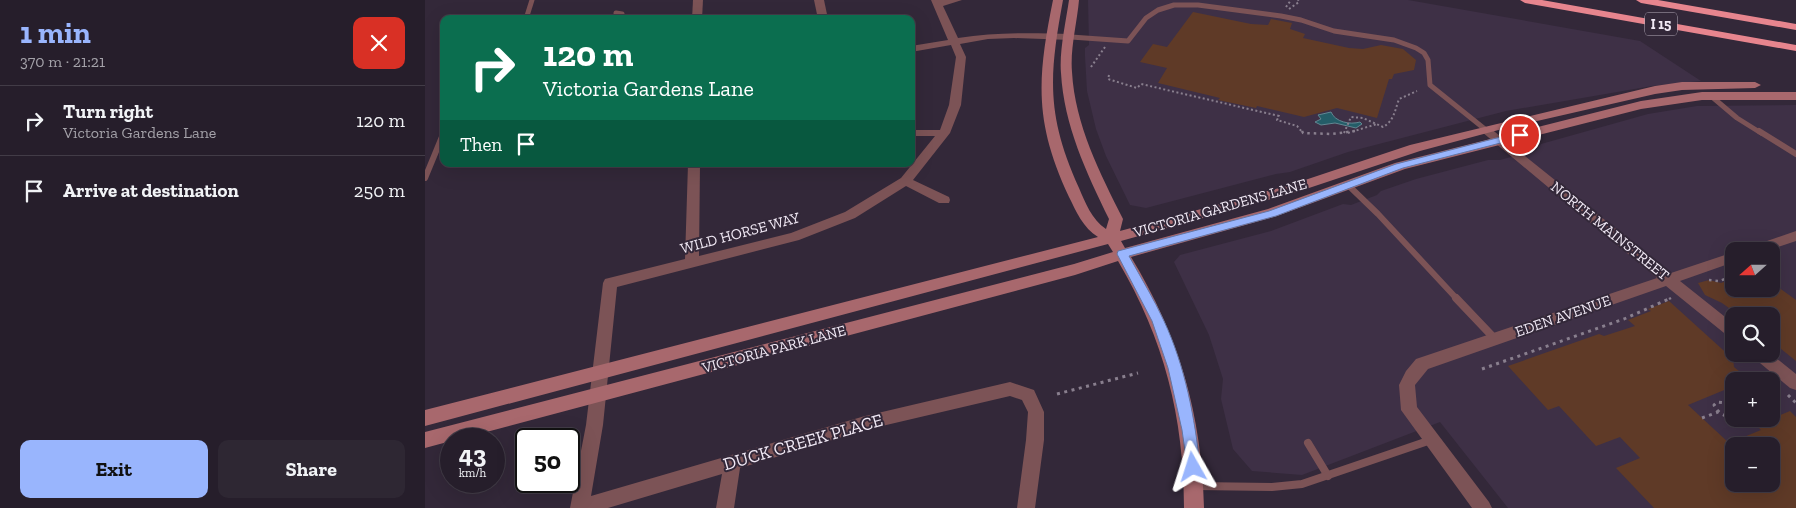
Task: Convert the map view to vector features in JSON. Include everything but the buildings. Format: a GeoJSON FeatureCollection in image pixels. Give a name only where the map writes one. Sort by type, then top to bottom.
{"type":"FeatureCollection","features":[{"type":"Feature","properties":{"kind":"highway","name":"I 15"},"geometry":{"type":"LineString","coordinates":[[1525,0],[1796,48]]}},
{"type":"Feature","properties":{"kind":"highway","name":"I 15"},"geometry":{"type":"LineString","coordinates":[[1641,0],[1796,27]]}},
{"type":"Feature","properties":{"kind":"main road"},"geometry":{"type":"LineString","coordinates":[[1058,0],[1045,73],[1047,110],[1052,134],[1072,188],[1088,218],[1093,226],[1111,238],[1122,254],[1158,321],[1179,381],[1189,430],[1195,486],[1194,508]]}},
{"type":"Feature","properties":{"kind":"main road"},"geometry":{"type":"LineString","coordinates":[[1074,0],[1067,72],[1072,115],[1093,174],[1116,219],[1111,238]]}},
{"type":"Feature","properties":{"kind":"main road","name":"VICTORIA GARDENS LANE"},"geometry":{"type":"LineString","coordinates":[[1111,238],[1270,195],[1381,158],[1617,98],[1682,86],[1734,84],[1796,87]]}},
{"type":"Feature","properties":{"kind":"main road"},"geometry":{"type":"LineString","coordinates":[[1711,96],[1709,92],[1711,91],[1796,87]]}},
{"type":"Feature","properties":{"kind":"main road","name":"VICTORIA GARDENS LANE"},"geometry":{"type":"LineString","coordinates":[[1122,254],[1272,213],[1399,166],[1641,105],[1711,96],[1796,96]]}},
{"type":"Feature","properties":{"kind":"main road","name":"VICTORIA PARK LANE"},"geometry":{"type":"LineString","coordinates":[[425,418],[1111,238]]}},
{"type":"Feature","properties":{"kind":"main road","name":"VICTORIA PARK LANE"},"geometry":{"type":"LineString","coordinates":[[425,440],[1075,269],[1122,254]]}},
{"type":"Feature","properties":{"kind":"street"},"geometry":{"type":"LineString","coordinates":[[697,15],[698,0]]}},
{"type":"Feature","properties":{"kind":"street"},"geometry":{"type":"LineString","coordinates":[[819,0],[822,15]]}},
{"type":"Feature","properties":{"kind":"street"},"geometry":{"type":"LineString","coordinates":[[937,2],[957,0]]}},
{"type":"Feature","properties":{"kind":"street","name":"WILD HORSE WAY"},"geometry":{"type":"LineString","coordinates":[[611,283],[794,237],[850,215],[905,181],[944,133],[955,105],[961,57],[937,2]]}},
{"type":"Feature","properties":{"kind":"street"},"geometry":{"type":"LineString","coordinates":[[915,48],[1014,35],[1071,37]]}},
{"type":"Feature","properties":{"kind":"street","name":"NORTH MAINSTREET"},"geometry":{"type":"LineString","coordinates":[[1486,130],[1725,326]]}},
{"type":"Feature","properties":{"kind":"street"},"geometry":{"type":"LineString","coordinates":[[915,133],[944,133]]}},
{"type":"Feature","properties":{"kind":"street"},"geometry":{"type":"LineString","coordinates":[[692,263],[694,167]]}},
{"type":"Feature","properties":{"kind":"street"},"geometry":{"type":"LineString","coordinates":[[905,181],[944,200]]}},
{"type":"Feature","properties":{"kind":"street"},"geometry":{"type":"LineString","coordinates":[[1778,242],[1796,236]]}},
{"type":"Feature","properties":{"kind":"street","name":"EDEN AVENUE"},"geometry":{"type":"LineString","coordinates":[[1431,440],[1409,410],[1405,391],[1410,376],[1422,364],[1725,260]]}},
{"type":"Feature","properties":{"kind":"street"},"geometry":{"type":"LineString","coordinates":[[579,508],[597,396],[611,283]]}},
{"type":"Feature","properties":{"kind":"street"},"geometry":{"type":"LineString","coordinates":[[1770,362],[1796,383]]}},
{"type":"Feature","properties":{"kind":"street","name":"DUCK CREEK PLACE"},"geometry":{"type":"LineString","coordinates":[[579,508],[865,423],[1010,389],[1028,395],[1036,412],[1035,440],[1026,508]]}},
{"type":"Feature","properties":{"kind":"street"},"geometry":{"type":"LineString","coordinates":[[1431,440],[1483,508]]}},
{"type":"Feature","properties":{"kind":"street"},"geometry":{"type":"LineString","coordinates":[[725,508],[731,464]]}},
{"type":"Feature","properties":{"kind":"lane"},"geometry":{"type":"LineString","coordinates":[[527,15],[532,0]]}},
{"type":"Feature","properties":{"kind":"lane"},"geometry":{"type":"LineString","coordinates":[[1071,37],[1128,41],[1149,13],[1164,7],[1185,4],[1292,18],[1333,30],[1392,39],[1407,43],[1426,54],[1429,60],[1427,76],[1430,85],[1486,130]]}},
{"type":"Feature","properties":{"kind":"lane"},"geometry":{"type":"LineString","coordinates":[[615,13],[622,15]]}},
{"type":"Feature","properties":{"kind":"lane"},"geometry":{"type":"LineString","coordinates":[[1711,96],[1737,118],[1796,154]]}},
{"type":"Feature","properties":{"kind":"lane"},"geometry":{"type":"LineString","coordinates":[[425,178],[440,142]]}},
{"type":"Feature","properties":{"kind":"lane"},"geometry":{"type":"LineString","coordinates":[[1348,185],[1378,214],[1495,339]]}},
{"type":"Feature","properties":{"kind":"lane"},"geometry":{"type":"LineString","coordinates":[[1195,486],[1272,488],[1302,484],[1431,440]]}},
{"type":"Feature","properties":{"kind":"lane"},"geometry":{"type":"LineString","coordinates":[[1308,443],[1328,476]]}},
{"type":"Feature","properties":{"kind":"path"},"geometry":{"type":"LineString","coordinates":[[1291,0],[1286,4],[1287,12],[1299,2],[1298,0]]}},
{"type":"Feature","properties":{"kind":"path"},"geometry":{"type":"LineString","coordinates":[[1091,67],[1106,49],[1100,44]]}},
{"type":"Feature","properties":{"kind":"path"},"geometry":{"type":"LineString","coordinates":[[1109,75],[1108,79],[1112,81],[1137,88],[1141,84],[1279,116],[1277,120],[1297,126],[1303,133],[1336,135],[1361,131],[1377,124]]}},
{"type":"Feature","properties":{"kind":"path"},"geometry":{"type":"LineString","coordinates":[[1345,133],[1351,117],[1363,118],[1383,127],[1387,125],[1394,117],[1399,99],[1417,92]]}},
{"type":"Feature","properties":{"kind":"path"},"geometry":{"type":"LineString","coordinates":[[1704,281],[1725,279]]}},
{"type":"Feature","properties":{"kind":"path"},"geometry":{"type":"LineString","coordinates":[[1482,370],[1624,319],[1671,298],[1678,304]]}},
{"type":"Feature","properties":{"kind":"path"},"geometry":{"type":"LineString","coordinates":[[1720,339],[1725,343]]}},
{"type":"Feature","properties":{"kind":"path"},"geometry":{"type":"LineString","coordinates":[[1057,394],[1138,373]]}},
{"type":"Feature","properties":{"kind":"path"},"geometry":{"type":"LineString","coordinates":[[1725,403],[1717,402],[1714,405],[1718,412],[1725,415]]}},
{"type":"Feature","properties":{"kind":"path"},"geometry":{"type":"LineString","coordinates":[[1702,418],[1718,412]]}},
{"type":"Feature","properties":{"kind":"shaded area"},"geometry":{"type":"Polygon","coordinates":[[[1088,0],[1408,0],[1640,41],[1701,81],[1652,86],[1506,111],[1348,152],[1290,172],[1146,208],[1130,205],[1106,156],[1096,129],[1087,91],[1085,48],[1089,45],[1088,0]]]}},
{"type":"Feature","properties":{"kind":"shaded area"},"geometry":{"type":"Polygon","coordinates":[[[1796,105],[1796,508],[1508,508],[1440,422],[1302,475],[1252,471],[1233,449],[1221,399],[1223,379],[1209,335],[1174,262],[1180,255],[1271,231],[1343,204],[1351,205],[1377,195],[1381,191],[1416,179],[1488,160],[1500,160],[1536,150],[1541,144],[1648,114],[1697,106],[1796,105]]]}},
{"type":"Feature","properties":{"kind":"water"},"geometry":{"type":"Polygon","coordinates":[[[1331,112],[1339,120],[1347,123],[1360,122],[1362,124],[1356,128],[1335,123],[1321,125],[1315,122],[1321,119],[1318,115],[1331,112]]]}},
{"type":"Feature","properties":{"kind":"route"},"geometry":{"type":"LineString","coordinates":[[1193,467],[1189,430],[1179,381],[1158,321],[1122,254],[1272,213],[1399,166],[1520,135]]}}]}
